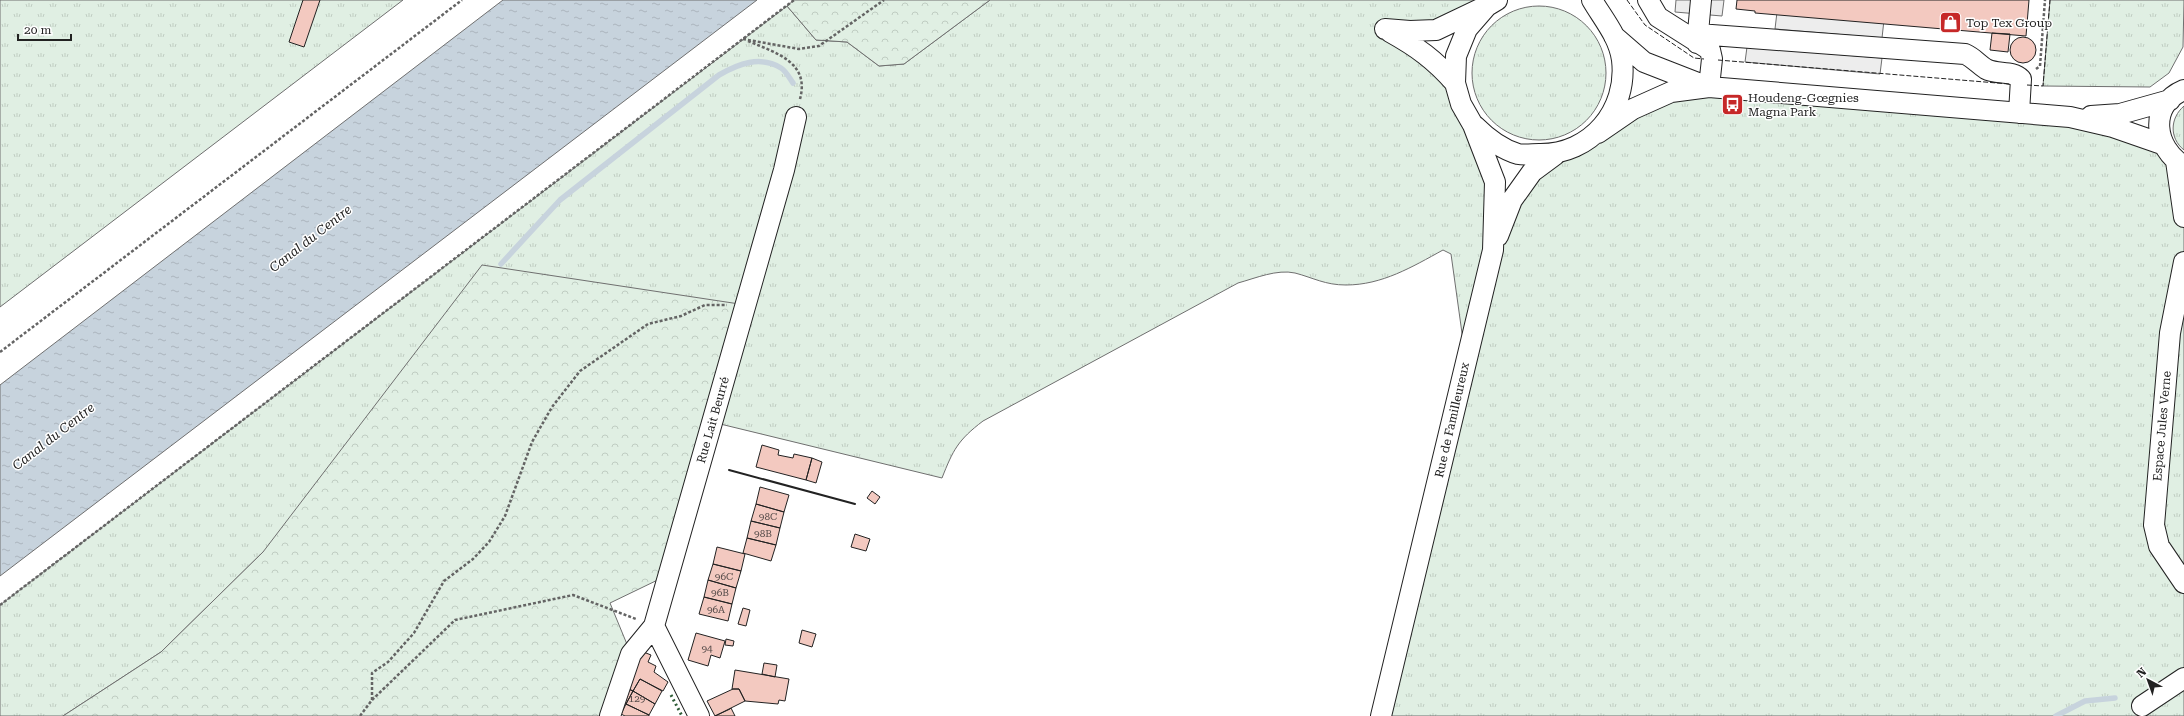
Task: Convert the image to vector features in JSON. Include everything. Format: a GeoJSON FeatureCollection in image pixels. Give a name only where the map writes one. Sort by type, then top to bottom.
{"type":"FeatureCollection","features":[{"type":"Feature","properties":{"kind":"street","name":"Rue de Familleureux"},"geometry":{"type":"LineString","coordinates":[[1580,0],[1602,18]]}},
{"type":"Feature","properties":{"kind":"street","name":"Rue de Familleureux"},"geometry":{"type":"LineString","coordinates":[[1473,125],[1489,140],[1519,154],[1555,155],[1584,143],[1598,132],[1609,118],[1618,100],[1622,83],[1622,59],[1614,36],[1592,0]]}},
{"type":"Feature","properties":{"kind":"street"},"geometry":{"type":"LineString","coordinates":[[1648,0],[1658,17],[1697,39],[1710,50],[1712,59],[1709,87]]}},
{"type":"Feature","properties":{"kind":"street"},"geometry":{"type":"LineString","coordinates":[[1697,39],[1701,0]]}},
{"type":"Feature","properties":{"kind":"street","name":"Rue de Familleureux"},"geometry":{"type":"LineString","coordinates":[[1381,716],[1492,250],[1494,182],[1473,125],[1461,104],[1455,83],[1456,56],[1467,28],[1492,3]]}},
{"type":"Feature","properties":{"kind":"street"},"geometry":{"type":"LineString","coordinates":[[1455,83],[1437,63],[1426,54],[1385,29],[1410,31],[1436,30],[1492,3]]}},
{"type":"Feature","properties":{"kind":"street"},"geometry":{"type":"LineString","coordinates":[[1614,36],[1644,62],[1709,87]]}},
{"type":"Feature","properties":{"kind":"street"},"geometry":{"type":"LineString","coordinates":[[1697,39],[1965,54],[1976,59],[1986,69],[2017,75],[2021,79],[2019,113]]}},
{"type":"Feature","properties":{"kind":"street"},"geometry":{"type":"LineString","coordinates":[[1598,132],[1634,109],[1671,92],[1709,87],[2070,117],[2120,114],[2180,92]]}},
{"type":"Feature","properties":{"kind":"street"},"geometry":{"type":"LineString","coordinates":[[2162,144],[2159,133],[2163,110],[2180,92]]}},
{"type":"Feature","properties":{"kind":"street","name":"Rue Lait Beurré"},"geometry":{"type":"LineString","coordinates":[[654,626],[784,170],[796,117]]}},
{"type":"Feature","properties":{"kind":"street"},"geometry":{"type":"LineString","coordinates":[[2070,117],[2113,127],[2162,144],[2180,163],[2184,217]]}},
{"type":"Feature","properties":{"kind":"street"},"geometry":{"type":"LineString","coordinates":[[1492,250],[1512,200],[1532,172],[1555,155]]}},
{"type":"Feature","properties":{"kind":"street","name":"Espace Jules Verne"},"geometry":{"type":"LineString","coordinates":[[2184,262],[2170,333],[2154,525],[2159,546],[2184,583]]}},
{"type":"Feature","properties":{"kind":"street"},"geometry":{"type":"LineString","coordinates":[[610,716],[631,654],[654,626],[699,716]]}},
{"type":"Feature","properties":{"kind":"street"},"geometry":{"type":"LineString","coordinates":[[2142,706],[2184,678]]}},
{"type":"Feature","properties":{"kind":"path"},"geometry":{"type":"LineString","coordinates":[[0,352],[462,0]]}},
{"type":"Feature","properties":{"kind":"path"},"geometry":{"type":"LineString","coordinates":[[0,605],[794,0]]}},
{"type":"Feature","properties":{"kind":"path"},"geometry":{"type":"LineString","coordinates":[[743,38],[799,49],[819,46],[884,0]]}},
{"type":"Feature","properties":{"kind":"path"},"geometry":{"type":"LineString","coordinates":[[2021,79],[2040,66],[2045,0]]}},
{"type":"Feature","properties":{"kind":"path"},"geometry":{"type":"LineString","coordinates":[[743,38],[778,54],[790,62],[800,74],[803,89],[796,117]]}},
{"type":"Feature","properties":{"kind":"path"},"geometry":{"type":"LineString","coordinates":[[372,700],[372,673],[388,662],[414,633],[444,581],[473,559],[489,542],[505,516],[532,442],[552,406],[580,371],[648,324],[680,316],[705,305],[746,305]]}},
{"type":"Feature","properties":{"kind":"path"},"geometry":{"type":"LineString","coordinates":[[360,716],[372,700],[455,620],[573,595],[654,626]]}},
{"type":"Feature","properties":{"kind":"green space"},"geometry":{"type":"Polygon","coordinates":[[[0,0],[403,0],[0,307],[0,0]]]}},
{"type":"Feature","properties":{"kind":"green space"},"geometry":{"type":"Polygon","coordinates":[[[794,0],[990,0],[904,64],[879,66],[847,42],[816,40],[787,6],[794,0]]]}},
{"type":"Feature","properties":{"kind":"green space"},"geometry":{"type":"Polygon","coordinates":[[[990,0],[1497,0],[1410,31],[1437,63],[1487,157],[1493,248],[1532,172],[1671,92],[2070,117],[2162,144],[2184,217],[2184,716],[1381,716],[1466,362],[1451,254],[1443,250],[1396,274],[1372,282],[1339,285],[1295,273],[1281,272],[1238,283],[983,421],[957,446],[942,478],[712,422],[263,552],[161,652],[63,716],[0,716],[0,605],[787,6],[816,40],[847,42],[879,66],[904,64],[990,0]]]}},
{"type":"Feature","properties":{"kind":"green space"},"geometry":{"type":"Polygon","coordinates":[[[2050,0],[2184,0],[2183,47],[2169,73],[2150,87],[2043,86],[2050,0]]]}},
{"type":"Feature","properties":{"kind":"green space"},"geometry":{"type":"Polygon","coordinates":[[[1546,6],[1571,14],[1591,31],[1601,47],[1605,60],[1605,86],[1601,99],[1595,110],[1581,125],[1565,135],[1552,139],[1532,140],[1507,132],[1487,115],[1477,99],[1473,86],[1472,66],[1480,41],[1497,21],[1513,11],[1526,7],[1546,6]]]}},
{"type":"Feature","properties":{"kind":"green space"},"geometry":{"type":"Polygon","coordinates":[[[2184,106],[2184,150],[2176,140],[2173,128],[2176,116],[2184,106]]]}},
{"type":"Feature","properties":{"kind":"green space"},"geometry":{"type":"Polygon","coordinates":[[[482,265],[746,305],[668,575],[610,603],[631,654],[610,716],[63,716],[161,652],[263,552],[482,265]]]}},
{"type":"Feature","properties":{"kind":"shaded area"},"geometry":{"type":"Polygon","coordinates":[[[1676,0],[1724,0],[1722,16],[1675,12],[1676,0]]]}},
{"type":"Feature","properties":{"kind":"shaded area"},"geometry":{"type":"Polygon","coordinates":[[[1777,12],[1884,20],[1882,38],[1775,29],[1777,12]]]}},
{"type":"Feature","properties":{"kind":"shaded area"},"geometry":{"type":"Polygon","coordinates":[[[1747,47],[1882,58],[1880,74],[1745,62],[1747,47]]]}},
{"type":"Feature","properties":{"kind":"water","name":"Canal du Centre"},"geometry":{"type":"Polygon","coordinates":[[[503,0],[757,0],[0,576],[0,385],[503,0]]]}},
{"type":"Feature","properties":{"kind":"building"},"geometry":{"type":"Polygon","coordinates":[[[303,0],[320,0],[304,47],[289,42],[303,0]]]}},
{"type":"Feature","properties":{"kind":"building","name":"Top Tex Group"},"geometry":{"type":"Polygon","coordinates":[[[1737,0],[2029,0],[2026,36],[1755,13],[1755,11],[1736,9],[1737,0]]]}},
{"type":"Feature","properties":{"kind":"building"},"geometry":{"type":"Polygon","coordinates":[[[1992,33],[2010,34],[2008,52],[1990,50],[1992,33]]]}},
{"type":"Feature","properties":{"kind":"building"},"geometry":{"type":"Polygon","coordinates":[[[2023,37],[2032,41],[2036,50],[2032,59],[2023,63],[2014,59],[2010,50],[2014,41],[2023,37]]]}},
{"type":"Feature","properties":{"kind":"building"},"geometry":{"type":"Polygon","coordinates":[[[762,445],[779,450],[778,455],[793,458],[794,454],[812,458],[806,480],[756,467],[762,445]]]}},
{"type":"Feature","properties":{"kind":"building"},"geometry":{"type":"Polygon","coordinates":[[[812,458],[822,462],[816,483],[806,480],[812,458]]]}},
{"type":"Feature","properties":{"kind":"building"},"geometry":{"type":"Polygon","coordinates":[[[760,487],[789,495],[784,512],[756,504],[760,487]]]}},
{"type":"Feature","properties":{"kind":"building"},"geometry":{"type":"Polygon","coordinates":[[[872,491],[880,497],[875,504],[867,498],[872,491]]]}},
{"type":"Feature","properties":{"kind":"building"},"geometry":{"type":"Polygon","coordinates":[[[756,504],[784,512],[780,528],[751,521],[756,504]]]}},
{"type":"Feature","properties":{"kind":"building"},"geometry":{"type":"Polygon","coordinates":[[[751,521],[780,528],[776,545],[747,538],[751,521]]]}},
{"type":"Feature","properties":{"kind":"building"},"geometry":{"type":"Polygon","coordinates":[[[855,534],[870,539],[866,551],[851,547],[855,534]]]}},
{"type":"Feature","properties":{"kind":"building"},"geometry":{"type":"Polygon","coordinates":[[[747,538],[776,545],[771,561],[743,553],[747,538]]]}},
{"type":"Feature","properties":{"kind":"building"},"geometry":{"type":"Polygon","coordinates":[[[717,547],[745,554],[741,571],[713,564],[717,547]]]}},
{"type":"Feature","properties":{"kind":"building"},"geometry":{"type":"Polygon","coordinates":[[[713,564],[741,571],[736,588],[708,580],[713,564]]]}},
{"type":"Feature","properties":{"kind":"building"},"geometry":{"type":"Polygon","coordinates":[[[708,580],[736,588],[732,604],[704,597],[708,580]]]}},
{"type":"Feature","properties":{"kind":"building"},"geometry":{"type":"Polygon","coordinates":[[[704,597],[732,604],[728,621],[699,614],[704,597]]]}},
{"type":"Feature","properties":{"kind":"building"},"geometry":{"type":"Polygon","coordinates":[[[743,608],[750,610],[746,626],[738,624],[743,608]]]}},
{"type":"Feature","properties":{"kind":"building"},"geometry":{"type":"Polygon","coordinates":[[[802,630],[816,634],[812,647],[799,643],[802,630]]]}},
{"type":"Feature","properties":{"kind":"building"},"geometry":{"type":"Polygon","coordinates":[[[696,633],[725,641],[720,658],[711,655],[708,666],[688,660],[696,633]]]}},
{"type":"Feature","properties":{"kind":"building"},"geometry":{"type":"Polygon","coordinates":[[[726,639],[734,641],[733,646],[725,645],[726,639]]]}},
{"type":"Feature","properties":{"kind":"building"},"geometry":{"type":"Polygon","coordinates":[[[641,651],[651,655],[648,662],[656,666],[654,672],[668,682],[663,691],[640,679],[633,691],[624,687],[641,651]]]}},
{"type":"Feature","properties":{"kind":"building"},"geometry":{"type":"Polygon","coordinates":[[[764,663],[777,665],[775,677],[762,674],[764,663]]]}},
{"type":"Feature","properties":{"kind":"building"},"geometry":{"type":"Polygon","coordinates":[[[735,670],[789,679],[785,701],[779,700],[778,704],[745,701],[739,689],[732,689],[735,670]]]}},
{"type":"Feature","properties":{"kind":"building"},"geometry":{"type":"Polygon","coordinates":[[[640,679],[662,691],[655,704],[633,691],[640,679]]]}},
{"type":"Feature","properties":{"kind":"building"},"geometry":{"type":"Polygon","coordinates":[[[624,687],[633,691],[626,704],[618,700],[624,687]]]}},
{"type":"Feature","properties":{"kind":"building"},"geometry":{"type":"Polygon","coordinates":[[[733,689],[739,689],[745,701],[715,716],[707,701],[733,689]]]}},
{"type":"Feature","properties":{"kind":"building"},"geometry":{"type":"Polygon","coordinates":[[[633,691],[655,704],[649,715],[626,704],[633,691]]]}},
{"type":"Feature","properties":{"kind":"building"},"geometry":{"type":"Polygon","coordinates":[[[626,704],[649,716],[625,716],[621,714],[626,704]]]}},
{"type":"Feature","properties":{"kind":"building"},"geometry":{"type":"Polygon","coordinates":[[[731,708],[735,716],[715,716],[730,709],[731,708]]]}},
{"type":"Feature","properties":{"kind":"waterway"},"geometry":{"type":"LineString","coordinates":[[501,264],[560,200],[719,75],[734,67],[749,62],[765,62],[783,69],[793,83]]}},
{"type":"Feature","properties":{"kind":"waterway"},"geometry":{"type":"LineString","coordinates":[[2056,716],[2085,701],[2115,698]]}},
{"type":"Feature","properties":{"kind":"hedge"},"geometry":{"type":"LineString","coordinates":[[671,695],[682,716]]}},
{"type":"Feature","properties":{"kind":"fence"},"geometry":{"type":"LineString","coordinates":[[1627,0],[1645,25],[1694,58],[1704,59]]}},
{"type":"Feature","properties":{"kind":"fence"},"geometry":{"type":"LineString","coordinates":[[2027,85],[2043,86],[2050,0]]}},
{"type":"Feature","properties":{"kind":"fence"},"geometry":{"type":"LineString","coordinates":[[1718,60],[2009,84]]}},
{"type":"Feature","properties":{"kind":"wall"},"geometry":{"type":"LineString","coordinates":[[729,470],[855,504]]}},
{"type":"Feature","properties":{"kind":"place","name":"Top Tex Group"},"geometry":{"type":"Point","coordinates":[1950,23]}},
{"type":"Feature","properties":{"kind":"place","name":"Houdeng-Gœgnies Magna Park"},"geometry":{"type":"Point","coordinates":[1732,105]}}]}
